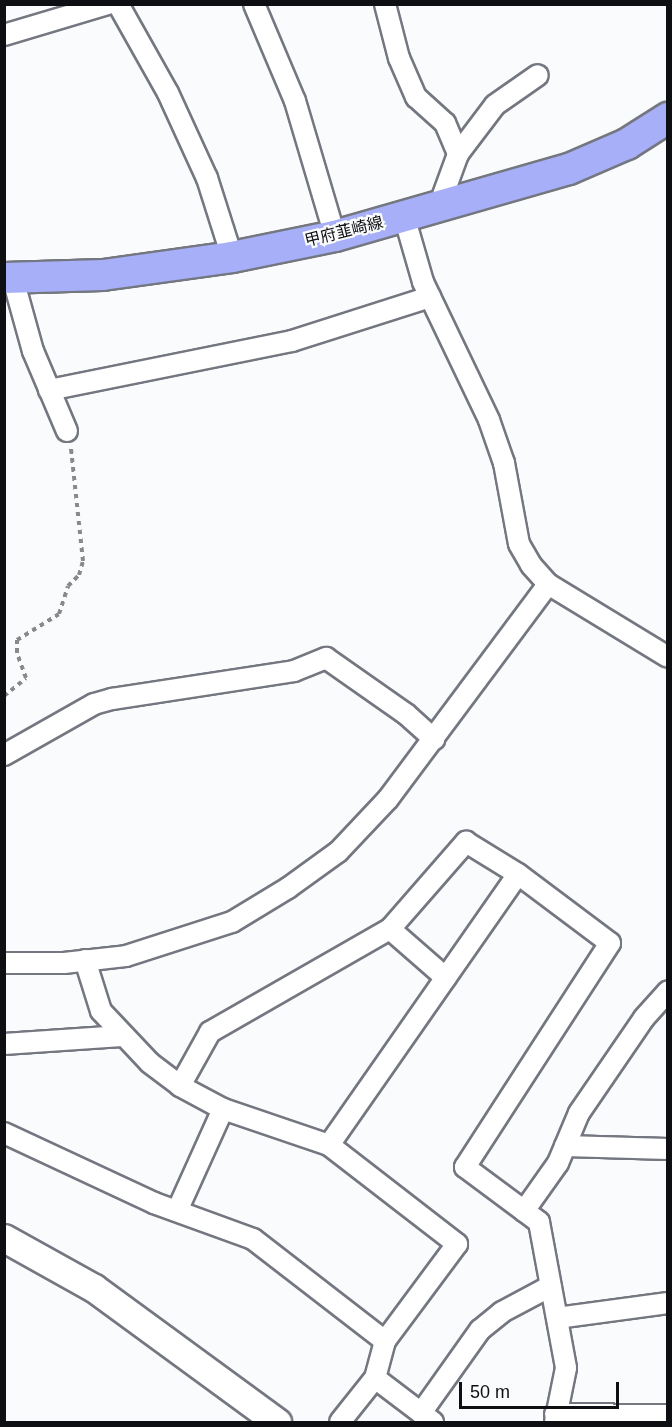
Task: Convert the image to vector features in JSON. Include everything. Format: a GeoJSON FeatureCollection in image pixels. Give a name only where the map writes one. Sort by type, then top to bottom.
{"type":"FeatureCollection","features":[{"type":"Feature","properties":{"kind":"main road","name":"甲府韮崎線"},"geometry":{"type":"LineString","coordinates":[[9,278],[103,275],[232,256],[335,236],[569,169],[627,144],[668,118]]}},
{"type":"Feature","properties":{"kind":"street"},"geometry":{"type":"LineString","coordinates":[[4,35],[108,4]]}},
{"type":"Feature","properties":{"kind":"street"},"geometry":{"type":"LineString","coordinates":[[118,4],[168,93],[207,178],[232,256]]}},
{"type":"Feature","properties":{"kind":"street"},"geometry":{"type":"LineString","coordinates":[[254,4],[295,101],[335,236]]}},
{"type":"Feature","properties":{"kind":"street"},"geometry":{"type":"LineString","coordinates":[[386,4],[399,58],[416,98],[445,123],[458,154]]}},
{"type":"Feature","properties":{"kind":"street"},"geometry":{"type":"LineString","coordinates":[[439,206],[458,154],[495,105],[538,75]]}},
{"type":"Feature","properties":{"kind":"street"},"geometry":{"type":"LineString","coordinates":[[404,216],[430,297],[489,420],[504,462],[519,544],[531,565],[549,584],[668,657]]}},
{"type":"Feature","properties":{"kind":"street"},"geometry":{"type":"LineString","coordinates":[[9,278],[33,351],[67,431]]}},
{"type":"Feature","properties":{"kind":"street"},"geometry":{"type":"LineString","coordinates":[[49,390],[292,340],[430,297]]}},
{"type":"Feature","properties":{"kind":"street"},"geometry":{"type":"LineString","coordinates":[[4,963],[126,956],[232,922],[288,888],[338,852],[388,799],[549,584]]}},
{"type":"Feature","properties":{"kind":"street"},"geometry":{"type":"LineString","coordinates":[[4,755],[94,704],[111,699],[294,671],[326,658],[406,714],[434,739]]}},
{"type":"Feature","properties":{"kind":"street"},"geometry":{"type":"LineString","coordinates":[[180,1086],[210,1032],[390,928],[466,842],[518,874],[610,942],[465,1167],[539,1222],[566,1368],[555,1418],[668,1415]]}},
{"type":"Feature","properties":{"kind":"street"},"geometry":{"type":"LineString","coordinates":[[329,1145],[518,874]]}},
{"type":"Feature","properties":{"kind":"street"},"geometry":{"type":"LineString","coordinates":[[390,928],[446,978]]}},
{"type":"Feature","properties":{"kind":"street"},"geometry":{"type":"LineString","coordinates":[[85,960],[101,1011],[122,1036],[180,1086],[224,1109],[329,1145],[457,1244],[385,1341],[375,1378],[339,1422]]}},
{"type":"Feature","properties":{"kind":"street"},"geometry":{"type":"LineString","coordinates":[[524,1211],[565,1146],[579,1113],[644,1018],[668,991]]}},
{"type":"Feature","properties":{"kind":"street"},"geometry":{"type":"LineString","coordinates":[[4,1044],[122,1036]]}},
{"type":"Feature","properties":{"kind":"street"},"geometry":{"type":"LineString","coordinates":[[177,1211],[224,1109]]}},
{"type":"Feature","properties":{"kind":"street"},"geometry":{"type":"LineString","coordinates":[[4,1133],[177,1211],[253,1239],[385,1341]]}},
{"type":"Feature","properties":{"kind":"street"},"geometry":{"type":"LineString","coordinates":[[565,1146],[668,1149]]}},
{"type":"Feature","properties":{"kind":"street"},"geometry":{"type":"LineString","coordinates":[[4,1238],[94,1288],[277,1422]]}},
{"type":"Feature","properties":{"kind":"street"},"geometry":{"type":"LineString","coordinates":[[375,1378],[427,1418],[480,1330],[502,1312],[550,1286]]}},
{"type":"Feature","properties":{"kind":"street"},"geometry":{"type":"LineString","coordinates":[[556,1318],[667,1307]]}},
{"type":"Feature","properties":{"kind":"path"},"geometry":{"type":"LineString","coordinates":[[4,696],[26,678],[17,652],[17,640],[59,614],[68,586],[79,574],[83,561],[76,476],[67,431]]}}]}
